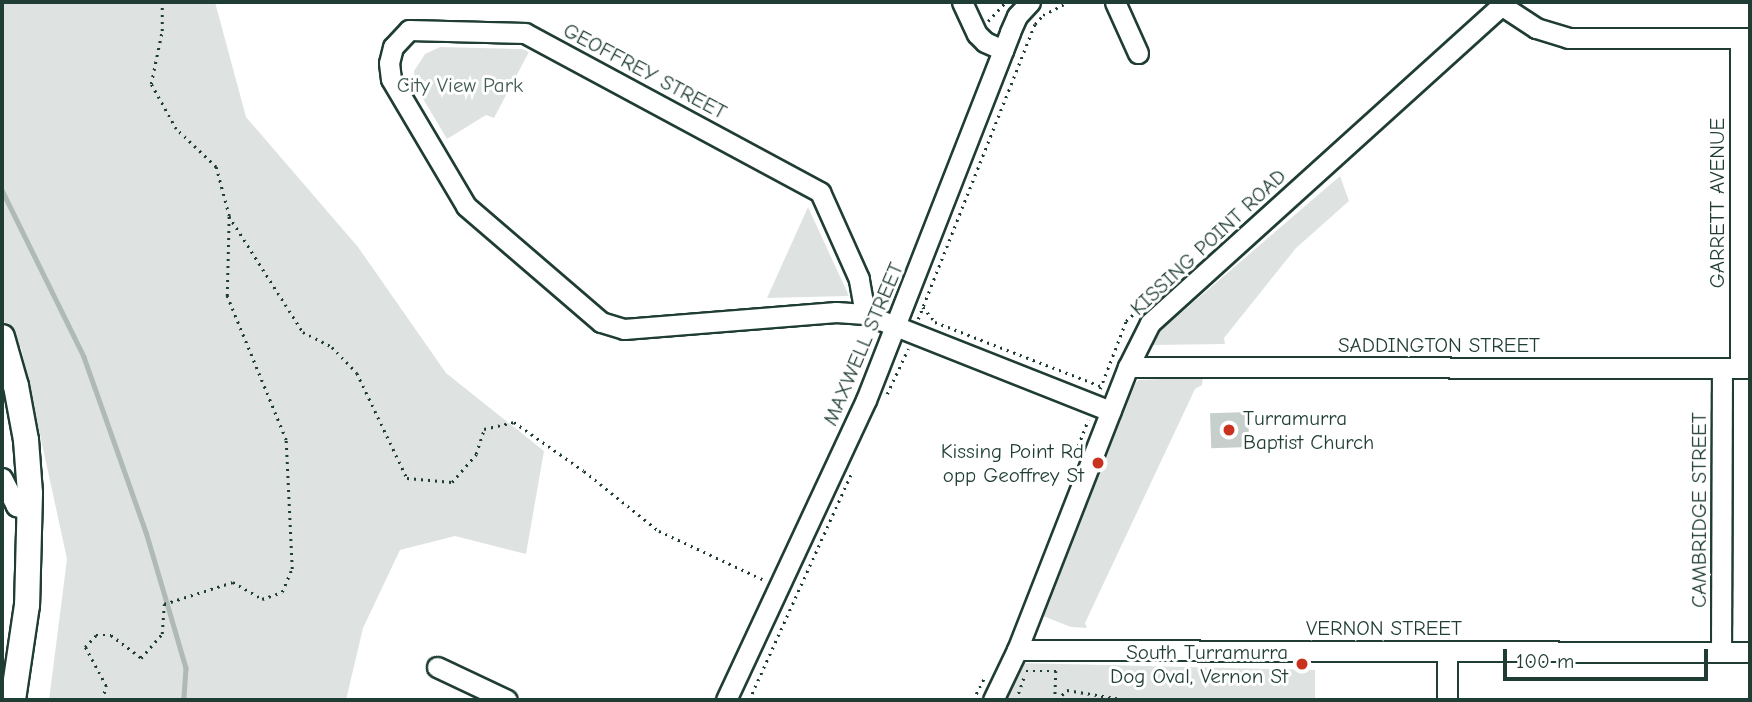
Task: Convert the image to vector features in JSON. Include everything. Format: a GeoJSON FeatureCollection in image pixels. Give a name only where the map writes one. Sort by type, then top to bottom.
{"type":"FeatureCollection","features":[{"type":"Feature","properties":{"kind":"main road"},"geometry":{"type":"LineString","coordinates":[[2,337],[16,386],[26,440],[30,510],[27,605],[13,700]]}},
{"type":"Feature","properties":{"kind":"street"},"geometry":{"type":"LineString","coordinates":[[962,2],[977,34],[985,42],[1003,50]]}},
{"type":"Feature","properties":{"kind":"street","name":"MAXWELL STREET"},"geometry":{"type":"LineString","coordinates":[[726,700],[897,327],[1003,50],[1017,16],[1030,2]]}},
{"type":"Feature","properties":{"kind":"street"},"geometry":{"type":"LineString","coordinates":[[1115,2],[1139,53]]}},
{"type":"Feature","properties":{"kind":"street"},"geometry":{"type":"LineString","coordinates":[[1503,4],[1535,28],[1568,38],[1745,38]]}},
{"type":"Feature","properties":{"kind":"street","name":"KISSING POINT ROAD"},"geometry":{"type":"LineString","coordinates":[[993,700],[1017,650],[1128,366],[1150,323],[1503,4]]}},
{"type":"Feature","properties":{"kind":"street","name":"GEOFFREY STREET"},"geometry":{"type":"LineString","coordinates":[[865,314],[859,279],[820,192],[525,33],[409,30],[393,47],[389,63],[391,79],[466,206],[601,322],[624,329],[836,312],[865,314],[1110,411]]}},
{"type":"Feature","properties":{"kind":"street","name":"GARRETT AVENUE"},"geometry":{"type":"LineString","coordinates":[[1737,368],[1745,38]]}},
{"type":"Feature","properties":{"kind":"street","name":"SADDINGTON STREET"},"geometry":{"type":"LineString","coordinates":[[1128,366],[1737,368]]}},
{"type":"Feature","properties":{"kind":"street","name":"CAMBRIDGE STREET"},"geometry":{"type":"LineString","coordinates":[[1721,652],[1737,368]]}},
{"type":"Feature","properties":{"kind":"street"},"geometry":{"type":"LineString","coordinates":[[2,478],[16,506],[30,510]]}},
{"type":"Feature","properties":{"kind":"street","name":"VERNON STREET"},"geometry":{"type":"LineString","coordinates":[[1017,650],[1750,652]]}},
{"type":"Feature","properties":{"kind":"street"},"geometry":{"type":"LineString","coordinates":[[1447,651],[1447,700]]}},
{"type":"Feature","properties":{"kind":"street"},"geometry":{"type":"LineString","coordinates":[[437,667],[507,700]]}},
{"type":"Feature","properties":{"kind":"path"},"geometry":{"type":"LineString","coordinates":[[102,700],[106,686],[85,648],[96,635],[111,635],[141,658],[162,634],[163,604],[233,582],[262,599],[282,592],[292,569],[286,440],[227,296],[229,216],[216,167],[176,130],[151,85],[162,31],[162,2]]}},
{"type":"Feature","properties":{"kind":"path"},"geometry":{"type":"LineString","coordinates":[[986,23],[1006,2]]}},
{"type":"Feature","properties":{"kind":"path"},"geometry":{"type":"LineString","coordinates":[[917,322],[1035,23],[1043,15],[1068,2]]}},
{"type":"Feature","properties":{"kind":"path"},"geometry":{"type":"LineString","coordinates":[[229,216],[303,332],[332,347],[357,373],[407,478],[452,482],[476,454],[484,429],[514,422],[584,471],[659,531],[779,587]]}},
{"type":"Feature","properties":{"kind":"path"},"geometry":{"type":"LineString","coordinates":[[923,307],[935,322],[1101,386]]}},
{"type":"Feature","properties":{"kind":"path"},"geometry":{"type":"LineString","coordinates":[[886,396],[909,346]]}},
{"type":"Feature","properties":{"kind":"path"},"geometry":{"type":"LineString","coordinates":[[1069,470],[1088,420]]}},
{"type":"Feature","properties":{"kind":"path"},"geometry":{"type":"LineString","coordinates":[[749,700],[858,460]]}},
{"type":"Feature","properties":{"kind":"path"},"geometry":{"type":"LineString","coordinates":[[973,700],[990,666]]}},
{"type":"Feature","properties":{"kind":"path"},"geometry":{"type":"LineString","coordinates":[[1016,700],[1026,671],[1056,671],[1056,700]]}},
{"type":"Feature","properties":{"kind":"path"},"geometry":{"type":"LineString","coordinates":[[1056,700],[1067,690],[1127,700]]}},
{"type":"Feature","properties":{"kind":"green space"},"geometry":{"type":"Polygon","coordinates":[[[2,2],[215,2],[246,117],[358,247],[446,373],[544,451],[526,554],[455,536],[400,550],[363,628],[346,700],[49,700],[67,559],[21,347],[2,353],[2,2]]]}},
{"type":"Feature","properties":{"kind":"green space","name":"City View Park"},"geometry":{"type":"Polygon","coordinates":[[[440,47],[522,49],[529,52],[494,118],[486,115],[447,139],[416,87],[414,71],[425,54],[440,47]]]}},
{"type":"Feature","properties":{"kind":"green space"},"geometry":{"type":"Polygon","coordinates":[[[1340,176],[1349,201],[1296,248],[1224,338],[1225,344],[1151,345],[1152,338],[1340,176]]]}},
{"type":"Feature","properties":{"kind":"green space"},"geometry":{"type":"Polygon","coordinates":[[[808,207],[849,296],[767,298],[808,207]]]}},
{"type":"Feature","properties":{"kind":"green space"},"geometry":{"type":"Polygon","coordinates":[[[1203,377],[1202,385],[1195,389],[1085,623],[1087,628],[1071,627],[1043,616],[1131,390],[1138,380],[1203,377]]]}},
{"type":"Feature","properties":{"kind":"green space"},"geometry":{"type":"Polygon","coordinates":[[[1020,663],[1315,670],[1315,700],[1002,700],[1020,663]]]}},
{"type":"Feature","properties":{"kind":"building","name":"Turramurra Baptist Church"},"geometry":{"type":"Polygon","coordinates":[[[1248,412],[1249,447],[1211,448],[1210,413],[1248,412]]]}},
{"type":"Feature","properties":{"kind":"waterway"},"geometry":{"type":"LineString","coordinates":[[2,190],[84,357],[146,532],[186,668],[184,700]]}},
{"type":"Feature","properties":{"kind":"place","name":"Turramurra Baptist Church"},"geometry":{"type":"Point","coordinates":[1229,430]}},
{"type":"Feature","properties":{"kind":"place","name":"Kissing Point Rd opp Geoffrey St"},"geometry":{"type":"Point","coordinates":[1098,463]}},
{"type":"Feature","properties":{"kind":"place","name":"South Turramurra Dog Oval, Vernon St"},"geometry":{"type":"Point","coordinates":[1302,664]}}]}
